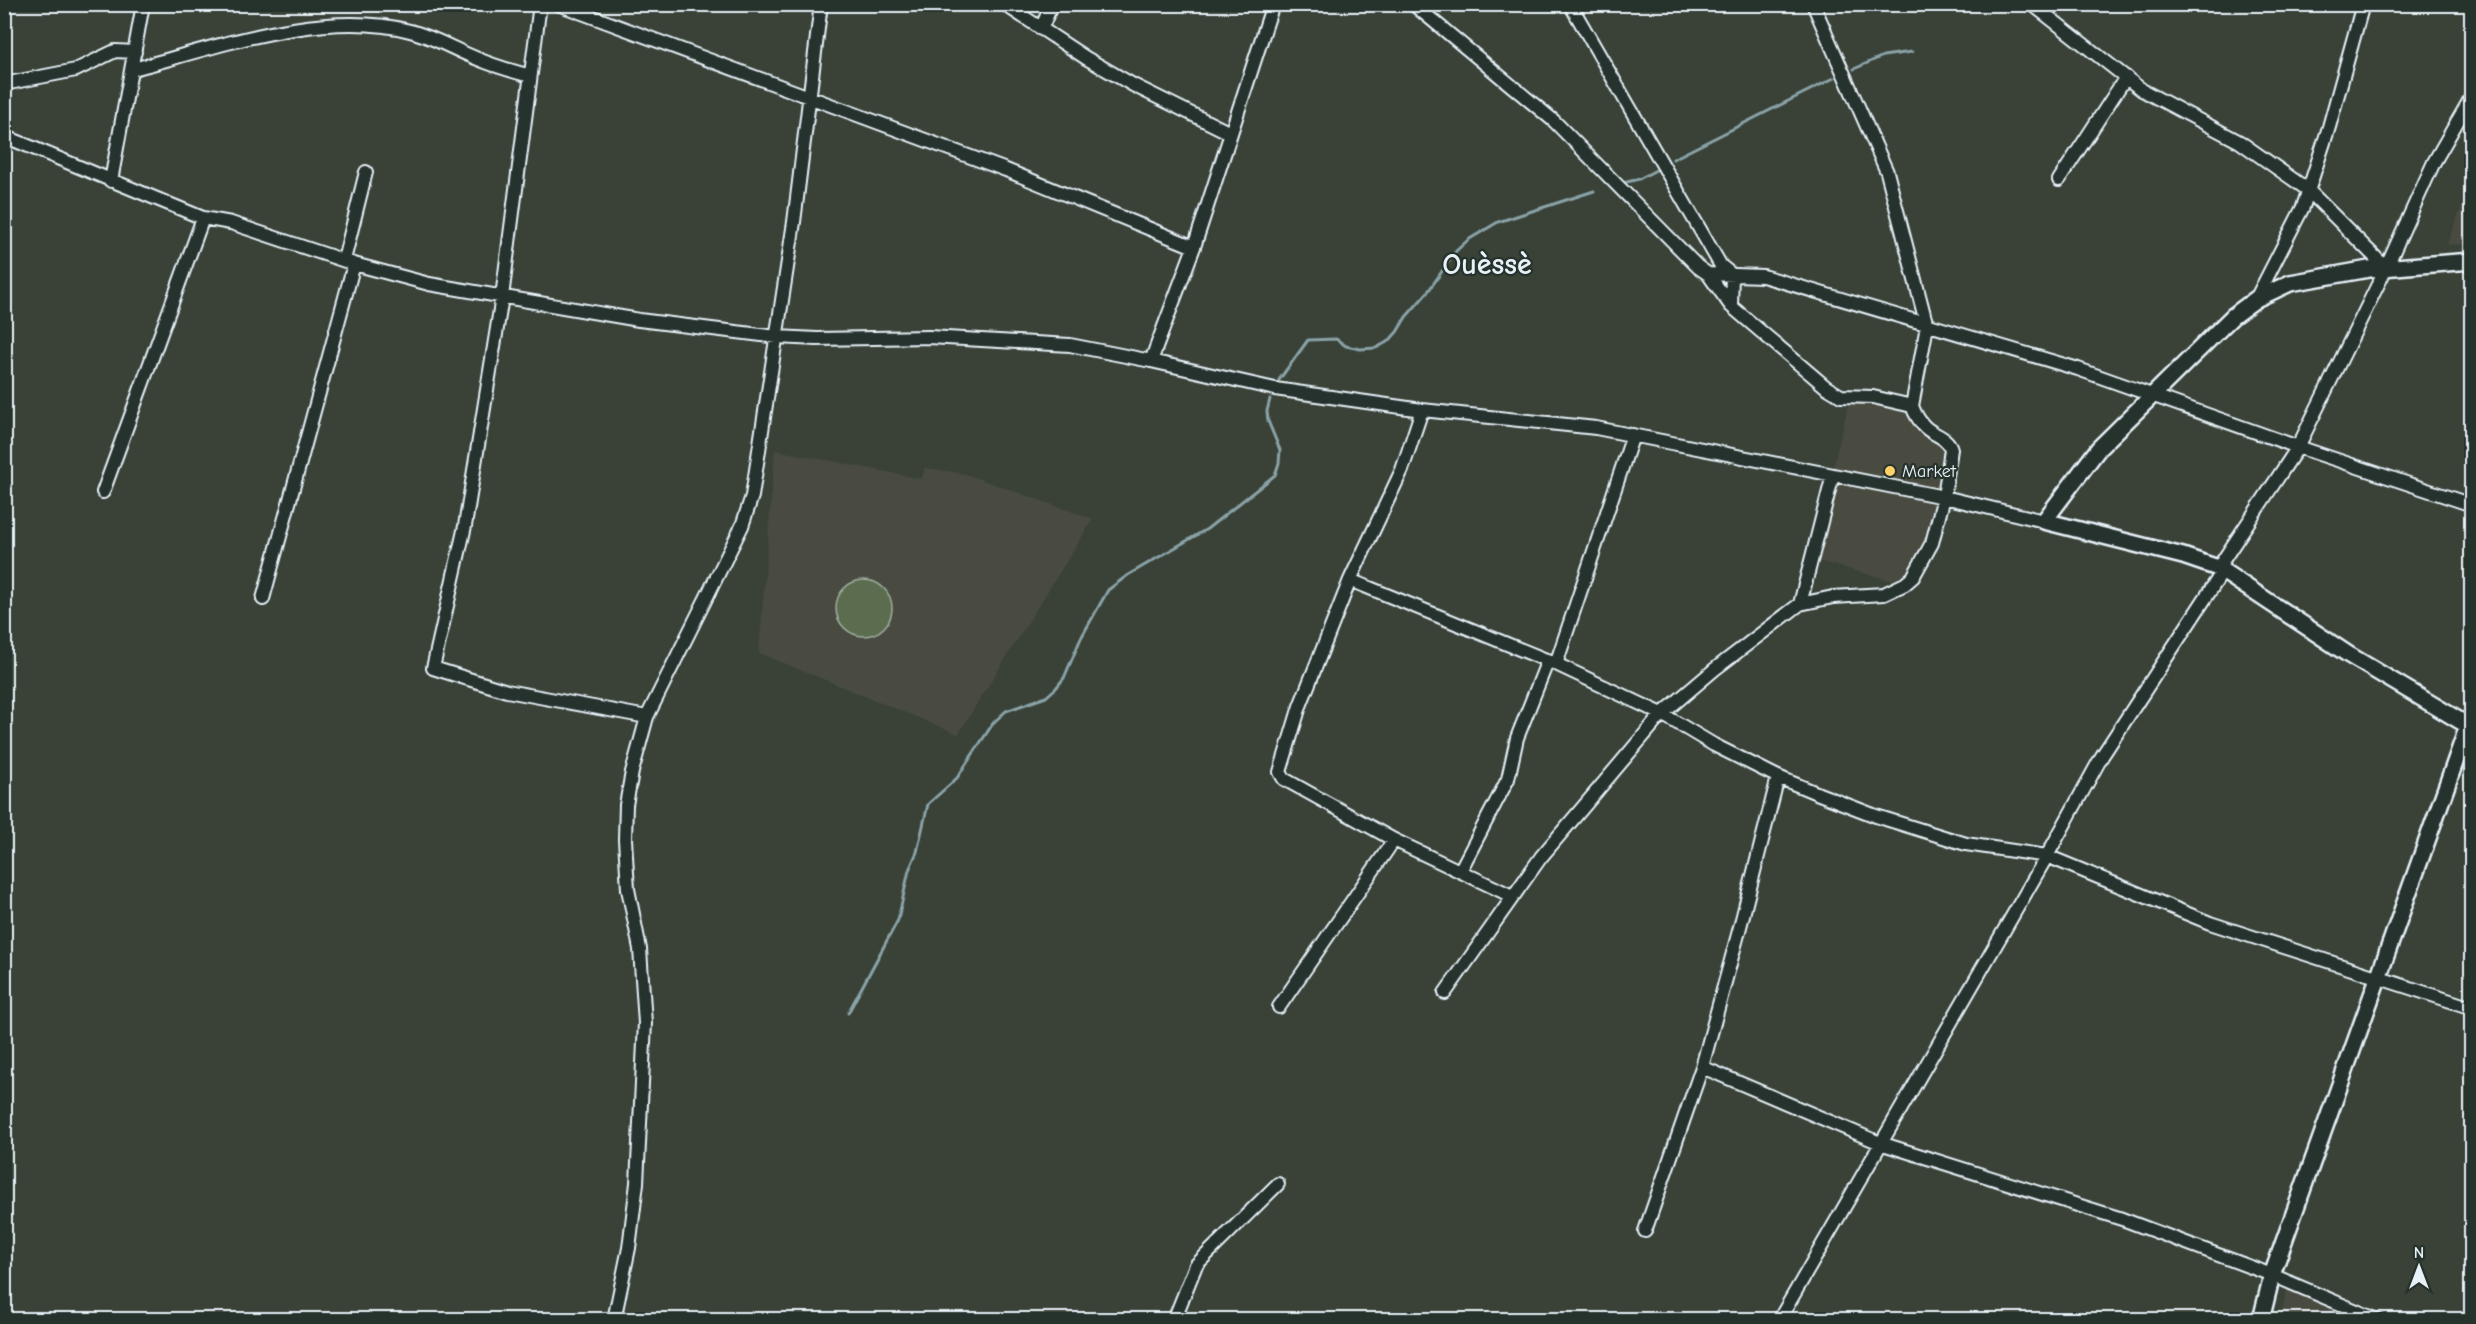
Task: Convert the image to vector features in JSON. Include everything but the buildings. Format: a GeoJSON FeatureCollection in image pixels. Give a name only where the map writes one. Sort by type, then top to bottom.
{"type":"FeatureCollection","features":[{"type":"Feature","properties":{"kind":"main road"},"geometry":{"type":"LineString","coordinates":[[2261,1320],[2272,1275],[2470,724],[2349,655],[2220,570],[2183,556],[2044,521],[2099,448],[2233,316],[2256,299],[2290,283],[2386,268],[2472,261]]}},
{"type":"Feature","properties":{"kind":"street"},"geometry":{"type":"LineString","coordinates":[[111,181],[143,4]]}},
{"type":"Feature","properties":{"kind":"street"},"geometry":{"type":"LineString","coordinates":[[540,4],[502,297],[465,526],[433,668],[507,691],[647,717]]}},
{"type":"Feature","properties":{"kind":"street"},"geometry":{"type":"LineString","coordinates":[[558,4],[1006,170],[1194,246]]}},
{"type":"Feature","properties":{"kind":"street"},"geometry":{"type":"LineString","coordinates":[[614,1320],[629,1248],[637,1183],[645,1023],[640,949],[628,889],[625,839],[626,804],[647,717],[748,512],[759,455],[794,222],[821,4]]}},
{"type":"Feature","properties":{"kind":"street"},"geometry":{"type":"LineString","coordinates":[[1004,4],[1133,85],[1230,133]]}},
{"type":"Feature","properties":{"kind":"street"},"geometry":{"type":"LineString","coordinates":[[1041,29],[1052,4]]}},
{"type":"Feature","properties":{"kind":"street"},"geometry":{"type":"LineString","coordinates":[[1151,361],[1194,246],[1273,4]]}},
{"type":"Feature","properties":{"kind":"street"},"geometry":{"type":"LineString","coordinates":[[1413,4],[1554,121],[1698,267],[1708,274],[1731,306],[1826,387],[1841,396],[1873,397],[1912,406]]}},
{"type":"Feature","properties":{"kind":"street"},"geometry":{"type":"LineString","coordinates":[[1570,4],[1721,266],[1732,275]]}},
{"type":"Feature","properties":{"kind":"street"},"geometry":{"type":"LineString","coordinates":[[1445,993],[1541,857],[1662,714],[1714,669],[1800,604],[1833,597],[1884,594],[1905,584],[1920,566],[1932,543],[1944,497],[1950,461],[1950,444],[1927,429],[1915,415],[1912,406],[1927,326],[1887,172],[1813,4]]}},
{"type":"Feature","properties":{"kind":"street"},"geometry":{"type":"LineString","coordinates":[[2032,4],[2142,90],[2240,142],[2308,190],[2386,268]]}},
{"type":"Feature","properties":{"kind":"street"},"geometry":{"type":"LineString","coordinates":[[2256,299],[2303,207],[2363,4]]}},
{"type":"Feature","properties":{"kind":"street"},"geometry":{"type":"LineString","coordinates":[[133,69],[270,34],[348,25],[411,32],[478,60],[530,76]]}},
{"type":"Feature","properties":{"kind":"street"},"geometry":{"type":"LineString","coordinates":[[4,84],[76,70],[115,51],[135,52]]}},
{"type":"Feature","properties":{"kind":"street"},"geometry":{"type":"LineString","coordinates":[[2059,180],[2126,77]]}},
{"type":"Feature","properties":{"kind":"street"},"geometry":{"type":"LineString","coordinates":[[1779,1320],[2047,856],[2102,756],[2298,447],[2386,268],[2434,162],[2472,96]]}},
{"type":"Feature","properties":{"kind":"street"},"geometry":{"type":"LineString","coordinates":[[4,136],[203,218],[231,223],[349,262],[429,284],[639,320],[777,336],[817,339],[929,337],[1070,345],[1275,390],[1422,410],[1585,427],[1633,435],[1944,497],[2044,521]]}},
{"type":"Feature","properties":{"kind":"street"},"geometry":{"type":"LineString","coordinates":[[263,599],[349,262],[366,172]]}},
{"type":"Feature","properties":{"kind":"street"},"geometry":{"type":"LineString","coordinates":[[103,492],[203,218]]}},
{"type":"Feature","properties":{"kind":"street"},"geometry":{"type":"LineString","coordinates":[[1708,274],[1763,276],[2078,369],[2298,447],[2472,505]]}},
{"type":"Feature","properties":{"kind":"street"},"geometry":{"type":"LineString","coordinates":[[1731,306],[1732,275]]}},
{"type":"Feature","properties":{"kind":"street"},"geometry":{"type":"LineString","coordinates":[[1422,410],[1402,470],[1350,580],[1300,706],[1280,771],[1284,779],[1394,840],[1512,896]]}},
{"type":"Feature","properties":{"kind":"street"},"geometry":{"type":"LineString","coordinates":[[1460,871],[1508,779],[1516,738],[1552,662],[1633,435]]}},
{"type":"Feature","properties":{"kind":"street"},"geometry":{"type":"LineString","coordinates":[[1800,604],[1833,475]]}},
{"type":"Feature","properties":{"kind":"street"},"geometry":{"type":"LineString","coordinates":[[1350,580],[1552,662],[1662,714],[1714,745],[1778,777],[1876,816],[1966,844],[2047,856],[2210,923],[2472,1008]]}},
{"type":"Feature","properties":{"kind":"street"},"geometry":{"type":"LineString","coordinates":[[1645,1231],[1702,1067],[1778,777]]}},
{"type":"Feature","properties":{"kind":"street"},"geometry":{"type":"LineString","coordinates":[[1279,1007],[1394,840]]}},
{"type":"Feature","properties":{"kind":"street"},"geometry":{"type":"LineString","coordinates":[[1702,1067],[1880,1143],[2122,1219],[2272,1275],[2378,1320]]}},
{"type":"Feature","properties":{"kind":"street"},"geometry":{"type":"LineString","coordinates":[[1174,1320],[1196,1265],[1278,1184]]}},
{"type":"Feature","properties":{"kind":"shaded area"},"geometry":{"type":"Polygon","coordinates":[[[2471,184],[2471,245],[2447,244],[2471,184]]]}},
{"type":"Feature","properties":{"kind":"shaded area","name":"Market"},"geometry":{"type":"Polygon","coordinates":[[[1850,398],[1912,406],[1950,444],[1932,543],[1905,584],[1811,559],[1850,398]]]}},
{"type":"Feature","properties":{"kind":"shaded area"},"geometry":{"type":"Polygon","coordinates":[[[775,450],[922,479],[925,468],[965,474],[1093,519],[958,734],[759,653],[775,450]]]}},
{"type":"Feature","properties":{"kind":"shaded area"},"geometry":{"type":"Polygon","coordinates":[[[2287,1289],[2359,1319],[2280,1319],[2287,1289]]]}},
{"type":"Feature","properties":{"kind":"green space"},"geometry":{"type":"Polygon","coordinates":[[[858,580],[870,580],[880,584],[888,592],[892,608],[888,624],[880,632],[870,636],[858,636],[848,632],[840,624],[836,614],[836,602],[840,592],[848,584],[858,580]]]}},
{"type":"Feature","properties":{"kind":"waterway"},"geometry":{"type":"LineString","coordinates":[[1854,69],[1883,56],[1912,52]]}},
{"type":"Feature","properties":{"kind":"waterway"},"geometry":{"type":"LineString","coordinates":[[1673,159],[1834,78]]}},
{"type":"Feature","properties":{"kind":"waterway"},"geometry":{"type":"LineString","coordinates":[[1623,183],[1639,179],[1656,170]]}},
{"type":"Feature","properties":{"kind":"waterway"},"geometry":{"type":"LineString","coordinates":[[1279,380],[1308,340],[1336,339],[1346,346],[1360,349],[1376,348],[1389,341],[1427,293],[1456,251],[1468,240],[1498,222],[1594,191]]}},
{"type":"Feature","properties":{"kind":"waterway"},"geometry":{"type":"LineString","coordinates":[[848,1013],[898,920],[909,870],[917,852],[928,804],[957,778],[994,722],[1006,711],[1046,697],[1056,688],[1064,678],[1081,638],[1108,590],[1128,575],[1207,529],[1275,475],[1280,450],[1268,421],[1267,411],[1270,399]]}},
{"type":"Feature","properties":{"kind":"place","name":"Market"},"geometry":{"type":"Point","coordinates":[1890,471]}},
{"type":"Feature","properties":{"kind":"district","name":"Ouèssè"},"geometry":{"type":"Point","coordinates":[1487,264]}}]}
